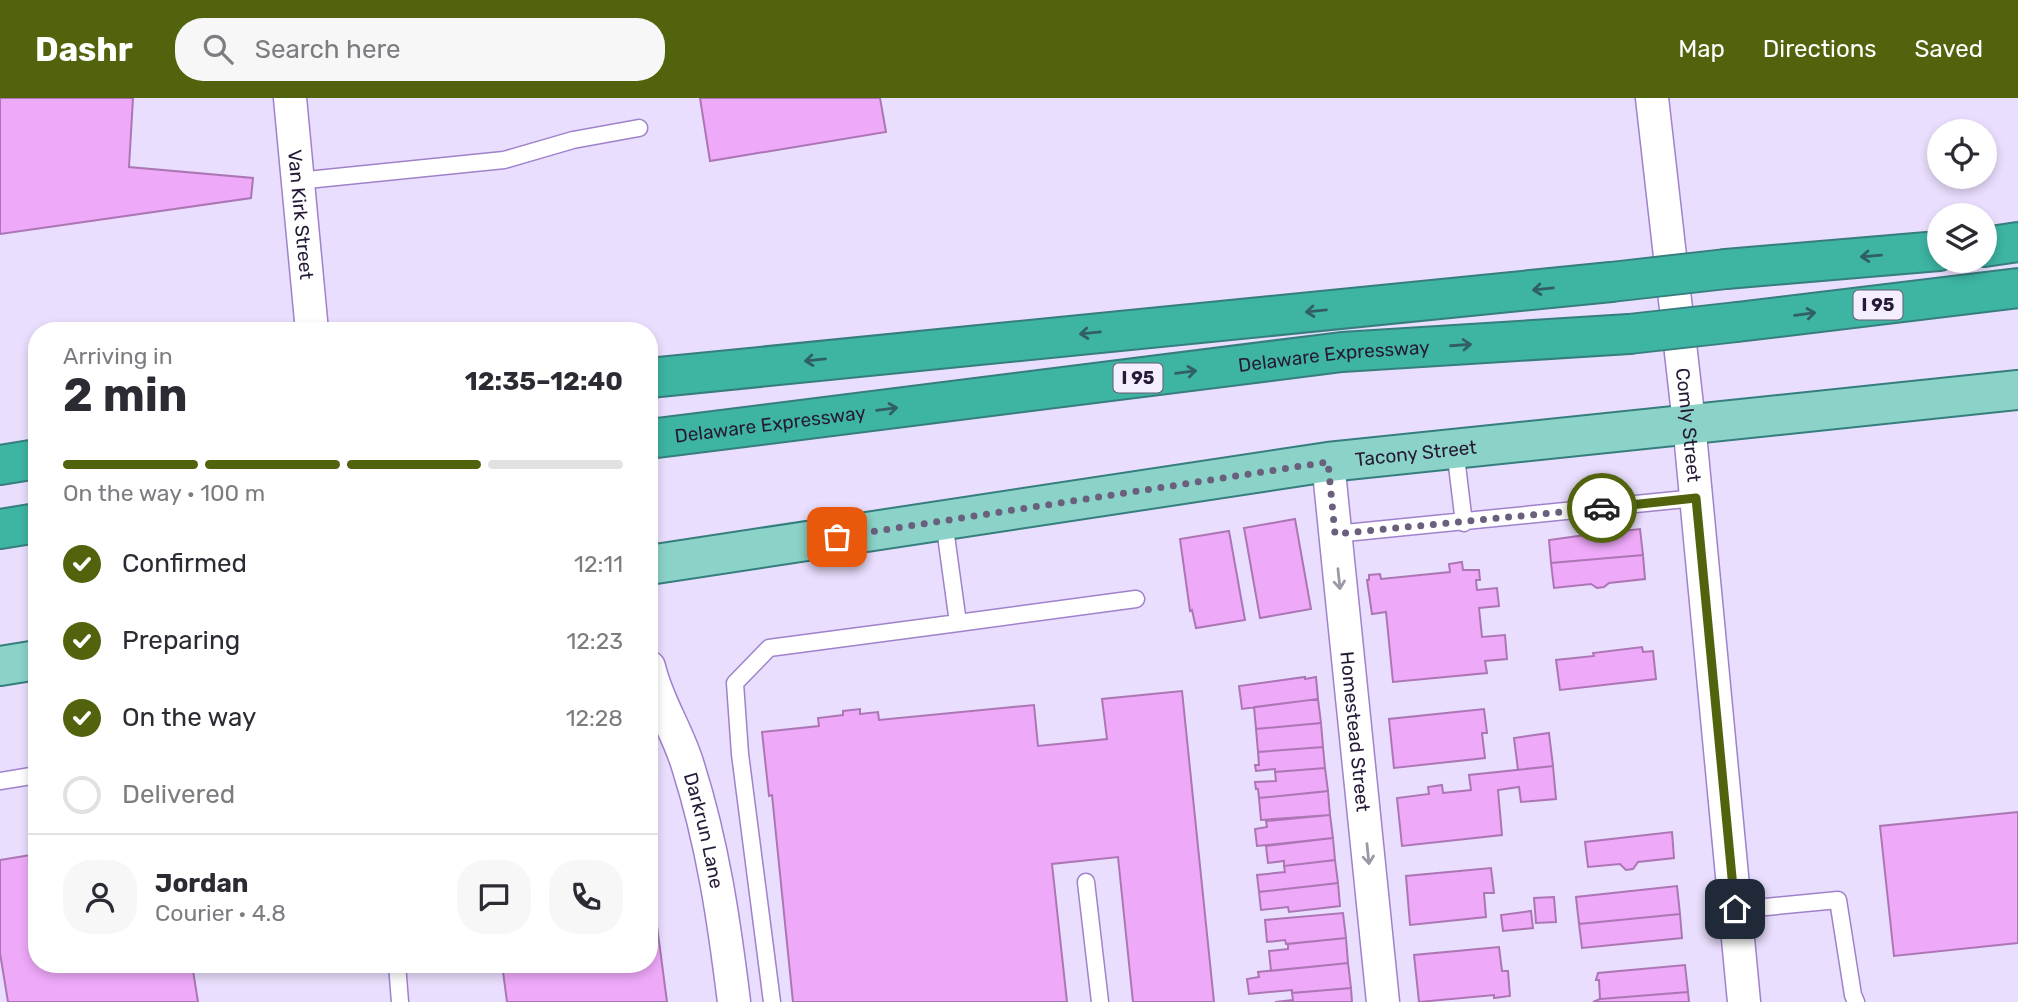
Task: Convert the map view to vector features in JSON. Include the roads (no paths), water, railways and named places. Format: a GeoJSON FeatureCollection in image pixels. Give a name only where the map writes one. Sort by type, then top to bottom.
{"type":"FeatureCollection","features":[{"type":"Feature","properties":{"kind":"highway"},"geometry":{"type":"LineString","coordinates":[[1997,245],[2018,242]]}},
{"type":"Feature","properties":{"kind":"highway"},"geometry":{"type":"LineString","coordinates":[[658,377],[1726,269],[1927,252]]}},
{"type":"Feature","properties":{"kind":"highway","name":"Delaware Expressway"},"geometry":{"type":"LineString","coordinates":[[658,438],[1342,352],[1629,334],[2018,288]]}},
{"type":"Feature","properties":{"kind":"highway"},"geometry":{"type":"LineString","coordinates":[[0,465],[28,460]]}},
{"type":"Feature","properties":{"kind":"highway"},"geometry":{"type":"LineString","coordinates":[[0,529],[28,524]]}},
{"type":"Feature","properties":{"kind":"main road","name":"Tacony Street"},"geometry":{"type":"LineString","coordinates":[[658,564],[1328,462],[2018,390]]}},
{"type":"Feature","properties":{"kind":"main road"},"geometry":{"type":"LineString","coordinates":[[0,666],[28,661]]}},
{"type":"Feature","properties":{"kind":"street","name":"Van Kirk Street"},"geometry":{"type":"LineString","coordinates":[[290,98],[311,322]]}},
{"type":"Feature","properties":{"kind":"street","name":"Comly Street"},"geometry":{"type":"LineString","coordinates":[[1652,98],[1689,423],[1744,1002]]}},
{"type":"Feature","properties":{"kind":"street","name":"Homestead Street"},"geometry":{"type":"LineString","coordinates":[[1328,462],[1383,1002]]}},
{"type":"Feature","properties":{"kind":"street","name":"Darkrun Lane"},"geometry":{"type":"LineString","coordinates":[[658,697],[688,763],[708,839],[719,890],[734,1002]]}},
{"type":"Feature","properties":{"kind":"lane"},"geometry":{"type":"LineString","coordinates":[[298,181],[504,160],[573,140],[639,128]]}},
{"type":"Feature","properties":{"kind":"lane"},"geometry":{"type":"LineString","coordinates":[[1455,449],[1464,523]]}},
{"type":"Feature","properties":{"kind":"lane"},"geometry":{"type":"LineString","coordinates":[[1335,534],[1696,498]]}},
{"type":"Feature","properties":{"kind":"lane"},"geometry":{"type":"LineString","coordinates":[[944,521],[958,623]]}},
{"type":"Feature","properties":{"kind":"lane"},"geometry":{"type":"LineString","coordinates":[[772,1002],[740,754],[735,683],[769,648],[1136,599]]}},
{"type":"Feature","properties":{"kind":"lane"},"geometry":{"type":"LineString","coordinates":[[0,781],[28,776]]}},
{"type":"Feature","properties":{"kind":"lane"},"geometry":{"type":"LineString","coordinates":[[1086,882],[1100,1002]]}},
{"type":"Feature","properties":{"kind":"lane"},"geometry":{"type":"LineString","coordinates":[[1735,909],[1838,900],[1856,1002]]}},
{"type":"Feature","properties":{"kind":"lane"},"geometry":{"type":"LineString","coordinates":[[398,973],[400,1002]]}}]}
